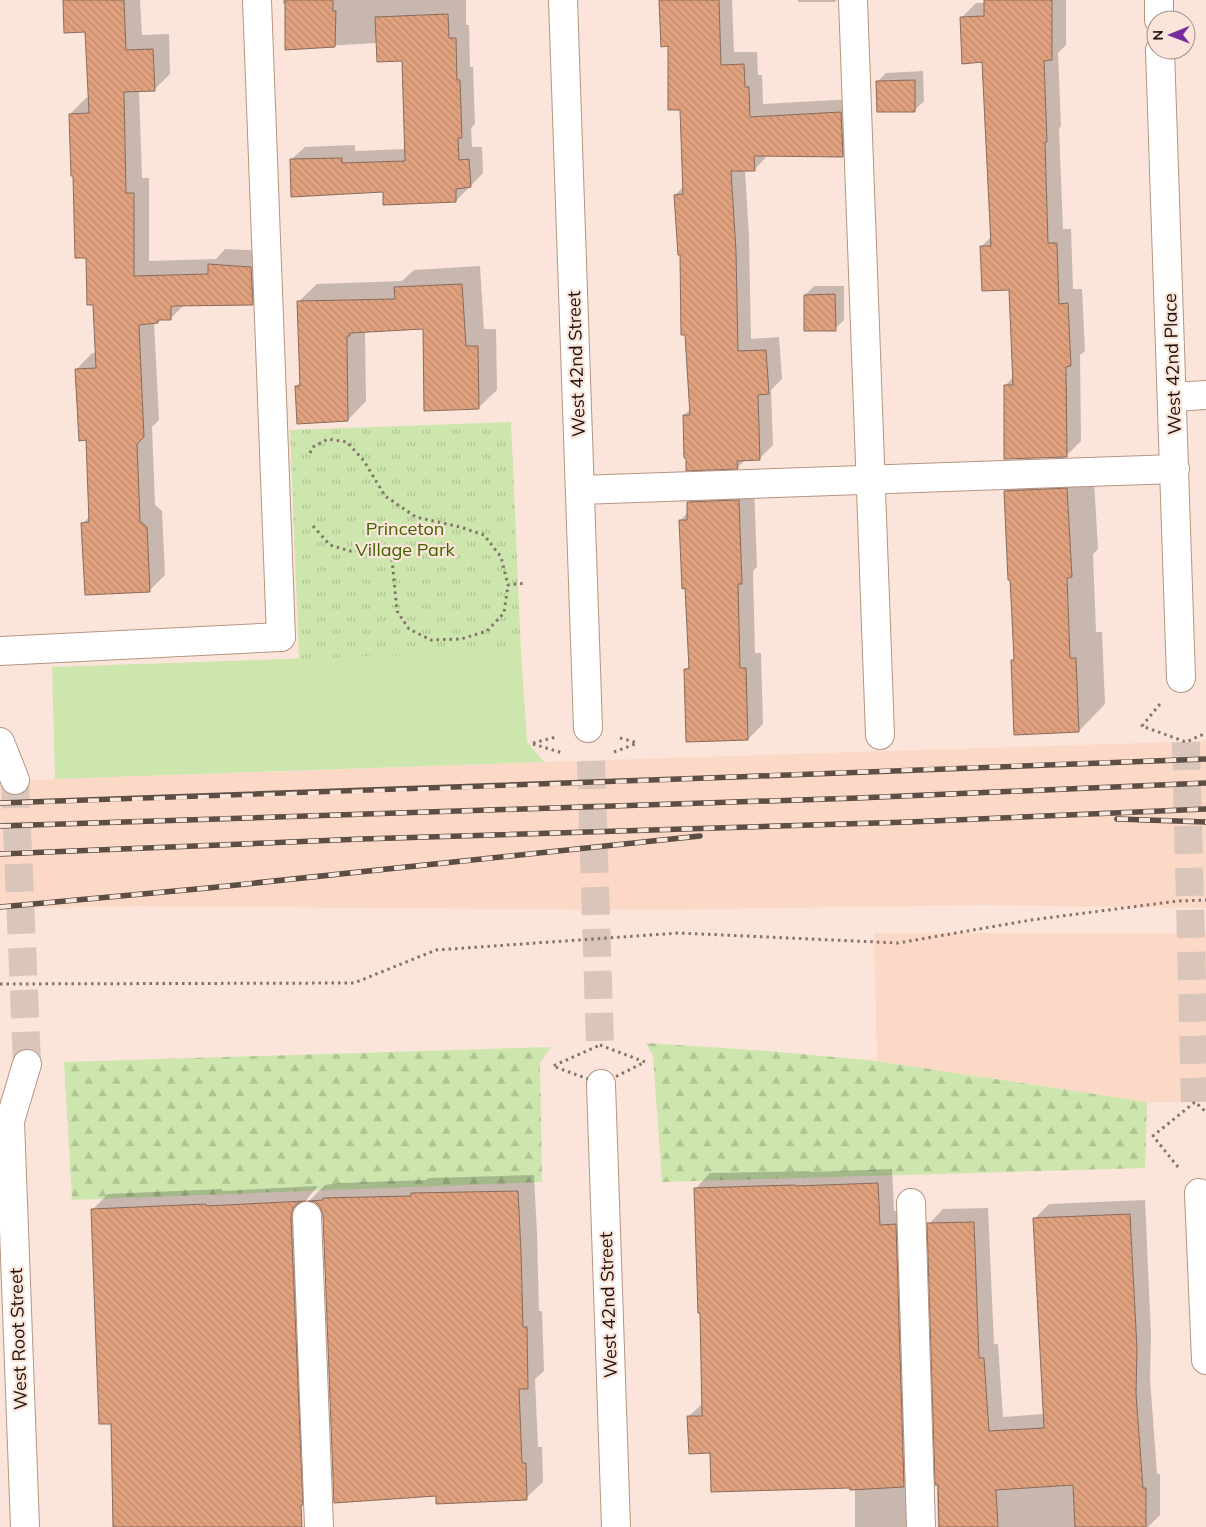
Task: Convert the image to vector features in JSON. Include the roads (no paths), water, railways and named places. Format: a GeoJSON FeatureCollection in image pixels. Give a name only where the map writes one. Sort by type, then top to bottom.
{"type":"FeatureCollection","features":[{"type":"Feature","properties":{"kind":"street"},"geometry":{"type":"LineString","coordinates":[[0,651],[281,637],[257,0]]}},
{"type":"Feature","properties":{"kind":"street","name":"West 42nd Street"},"geometry":{"type":"LineString","coordinates":[[563,0],[588,728]]}},
{"type":"Feature","properties":{"kind":"street"},"geometry":{"type":"LineString","coordinates":[[853,0],[880,735]]}},
{"type":"Feature","properties":{"kind":"street","name":"West 42nd Place"},"geometry":{"type":"LineString","coordinates":[[1160,60],[1181,678]]}},
{"type":"Feature","properties":{"kind":"street"},"geometry":{"type":"LineString","coordinates":[[1173,397],[1206,395]]}},
{"type":"Feature","properties":{"kind":"street"},"geometry":{"type":"LineString","coordinates":[[580,490],[1175,469]]}},
{"type":"Feature","properties":{"kind":"street"},"geometry":{"type":"LineString","coordinates":[[0,742],[15,780]]}},
{"type":"Feature","properties":{"kind":"street","name":"West Root Street"},"geometry":{"type":"LineString","coordinates":[[25,1527],[10,1121],[27,1064]]}},
{"type":"Feature","properties":{"kind":"street","name":"West 42nd Street"},"geometry":{"type":"LineString","coordinates":[[600,1084],[616,1527]]}},
{"type":"Feature","properties":{"kind":"street","name":"West Root Street"},"geometry":{"type":"LineString","coordinates":[[0,1096],[10,1121]]}},
{"type":"Feature","properties":{"kind":"street"},"geometry":{"type":"LineString","coordinates":[[1199,1194],[1206,1360]]}},
{"type":"Feature","properties":{"kind":"street"},"geometry":{"type":"LineString","coordinates":[[911,1203],[921,1527]]}},
{"type":"Feature","properties":{"kind":"street"},"geometry":{"type":"LineString","coordinates":[[307,1216],[319,1527]]}},
{"type":"Feature","properties":{"kind":"tunnel"},"geometry":{"type":"LineString","coordinates":[[1186,742],[1195,1102]]}},
{"type":"Feature","properties":{"kind":"tunnel"},"geometry":{"type":"LineString","coordinates":[[591,761],[600,1045]]}},
{"type":"Feature","properties":{"kind":"tunnel"},"geometry":{"type":"LineString","coordinates":[[15,780],[27,1064]]}},
{"type":"Feature","properties":{"kind":"railway"},"geometry":{"type":"LineString","coordinates":[[0,803],[1206,759]]}},
{"type":"Feature","properties":{"kind":"railway"},"geometry":{"type":"LineString","coordinates":[[0,826],[858,798],[1206,783]]}},
{"type":"Feature","properties":{"kind":"railway"},"geometry":{"type":"LineString","coordinates":[[0,854],[362,839],[909,822],[1206,809]]}},
{"type":"Feature","properties":{"kind":"railway"},"geometry":{"type":"LineString","coordinates":[[1117,819],[1206,822]]}},
{"type":"Feature","properties":{"kind":"railway"},"geometry":{"type":"LineString","coordinates":[[0,907],[208,888],[700,836]]}},
{"type":"Feature","properties":{"kind":"park label","name":"Princeton Village Park"},"geometry":{"type":"Point","coordinates":[405,538]}}]}
